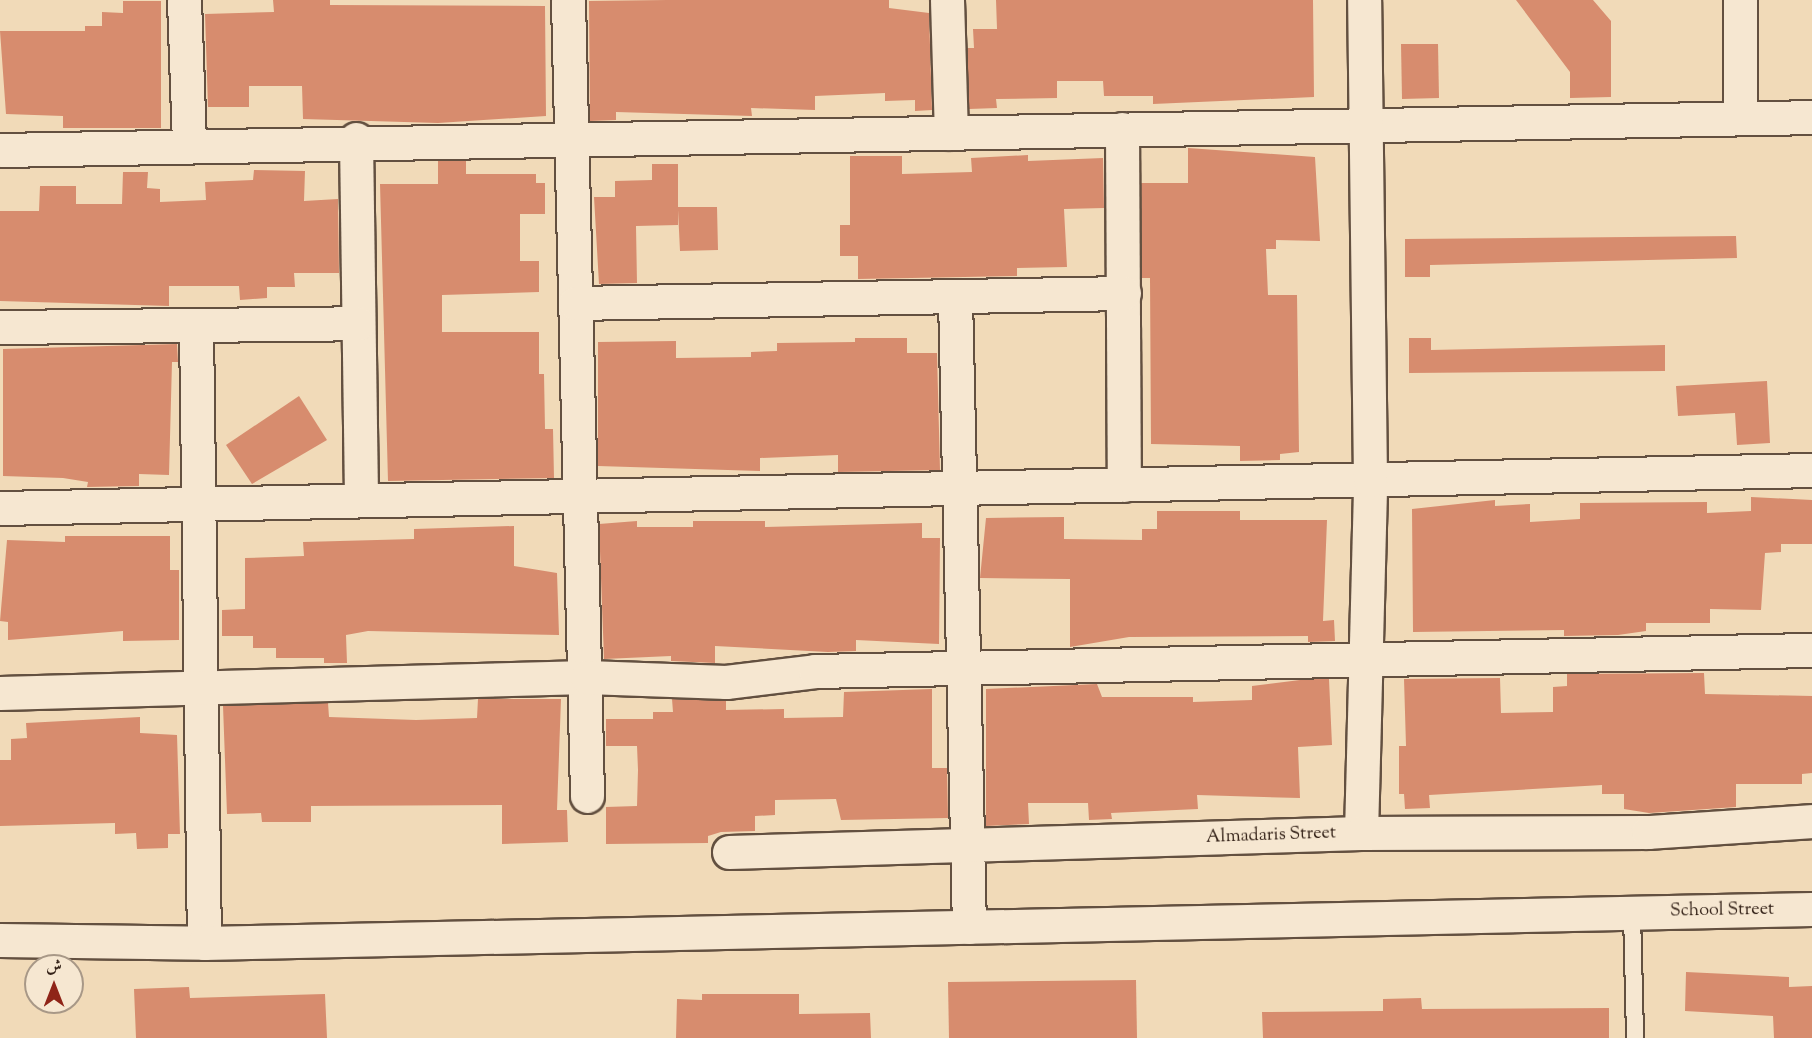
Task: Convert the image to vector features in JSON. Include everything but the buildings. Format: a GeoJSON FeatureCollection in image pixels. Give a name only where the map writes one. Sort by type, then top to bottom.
{"type":"FeatureCollection","features":[{"type":"Feature","properties":{"kind":"street"},"geometry":{"type":"LineString","coordinates":[[184,0],[189,143]]}},
{"type":"Feature","properties":{"kind":"street"},"geometry":{"type":"LineString","coordinates":[[568,0],[587,677],[587,796]]}},
{"type":"Feature","properties":{"kind":"street"},"geometry":{"type":"LineString","coordinates":[[948,0],[951,133]]}},
{"type":"Feature","properties":{"kind":"street"},"geometry":{"type":"LineString","coordinates":[[1361,833],[1368,657],[1370,480],[1369,123],[1364,0]]}},
{"type":"Feature","properties":{"kind":"street"},"geometry":{"type":"LineString","coordinates":[[1740,0],[1740,118]]}},
{"type":"Feature","properties":{"kind":"street"},"geometry":{"type":"LineString","coordinates":[[0,150],[189,143],[951,133],[1369,123],[1812,117]]}},
{"type":"Feature","properties":{"kind":"street"},"geometry":{"type":"LineString","coordinates":[[1122,129],[1124,485]]}},
{"type":"Feature","properties":{"kind":"street"},"geometry":{"type":"LineString","coordinates":[[356,140],[362,497]]}},
{"type":"Feature","properties":{"kind":"street"},"geometry":{"type":"LineString","coordinates":[[575,303],[1124,293]]}},
{"type":"Feature","properties":{"kind":"street"},"geometry":{"type":"LineString","coordinates":[[955,297],[960,667],[969,927]]}},
{"type":"Feature","properties":{"kind":"street"},"geometry":{"type":"LineString","coordinates":[[0,327],[358,323]]}},
{"type":"Feature","properties":{"kind":"street"},"geometry":{"type":"LineString","coordinates":[[196,326],[196,504],[204,943]]}},
{"type":"Feature","properties":{"kind":"street"},"geometry":{"type":"LineString","coordinates":[[0,508],[196,504],[362,497],[581,499],[959,487],[1812,470]]}},
{"type":"Feature","properties":{"kind":"street"},"geometry":{"type":"LineString","coordinates":[[0,693],[587,677],[726,682],[797,672],[960,667],[1368,657],[1812,650]]}},
{"type":"Feature","properties":{"kind":"street","name":"Almadaris Street"},"geometry":{"type":"LineString","coordinates":[[729,852],[967,848],[1361,833],[1648,832],[1812,821]]}},
{"type":"Feature","properties":{"kind":"street","name":"School Street"},"geometry":{"type":"LineString","coordinates":[[0,940],[204,943],[1812,909]]}},
{"type":"Feature","properties":{"kind":"lane"},"geometry":{"type":"LineString","coordinates":[[1632,913],[1635,1038]]}}]}
